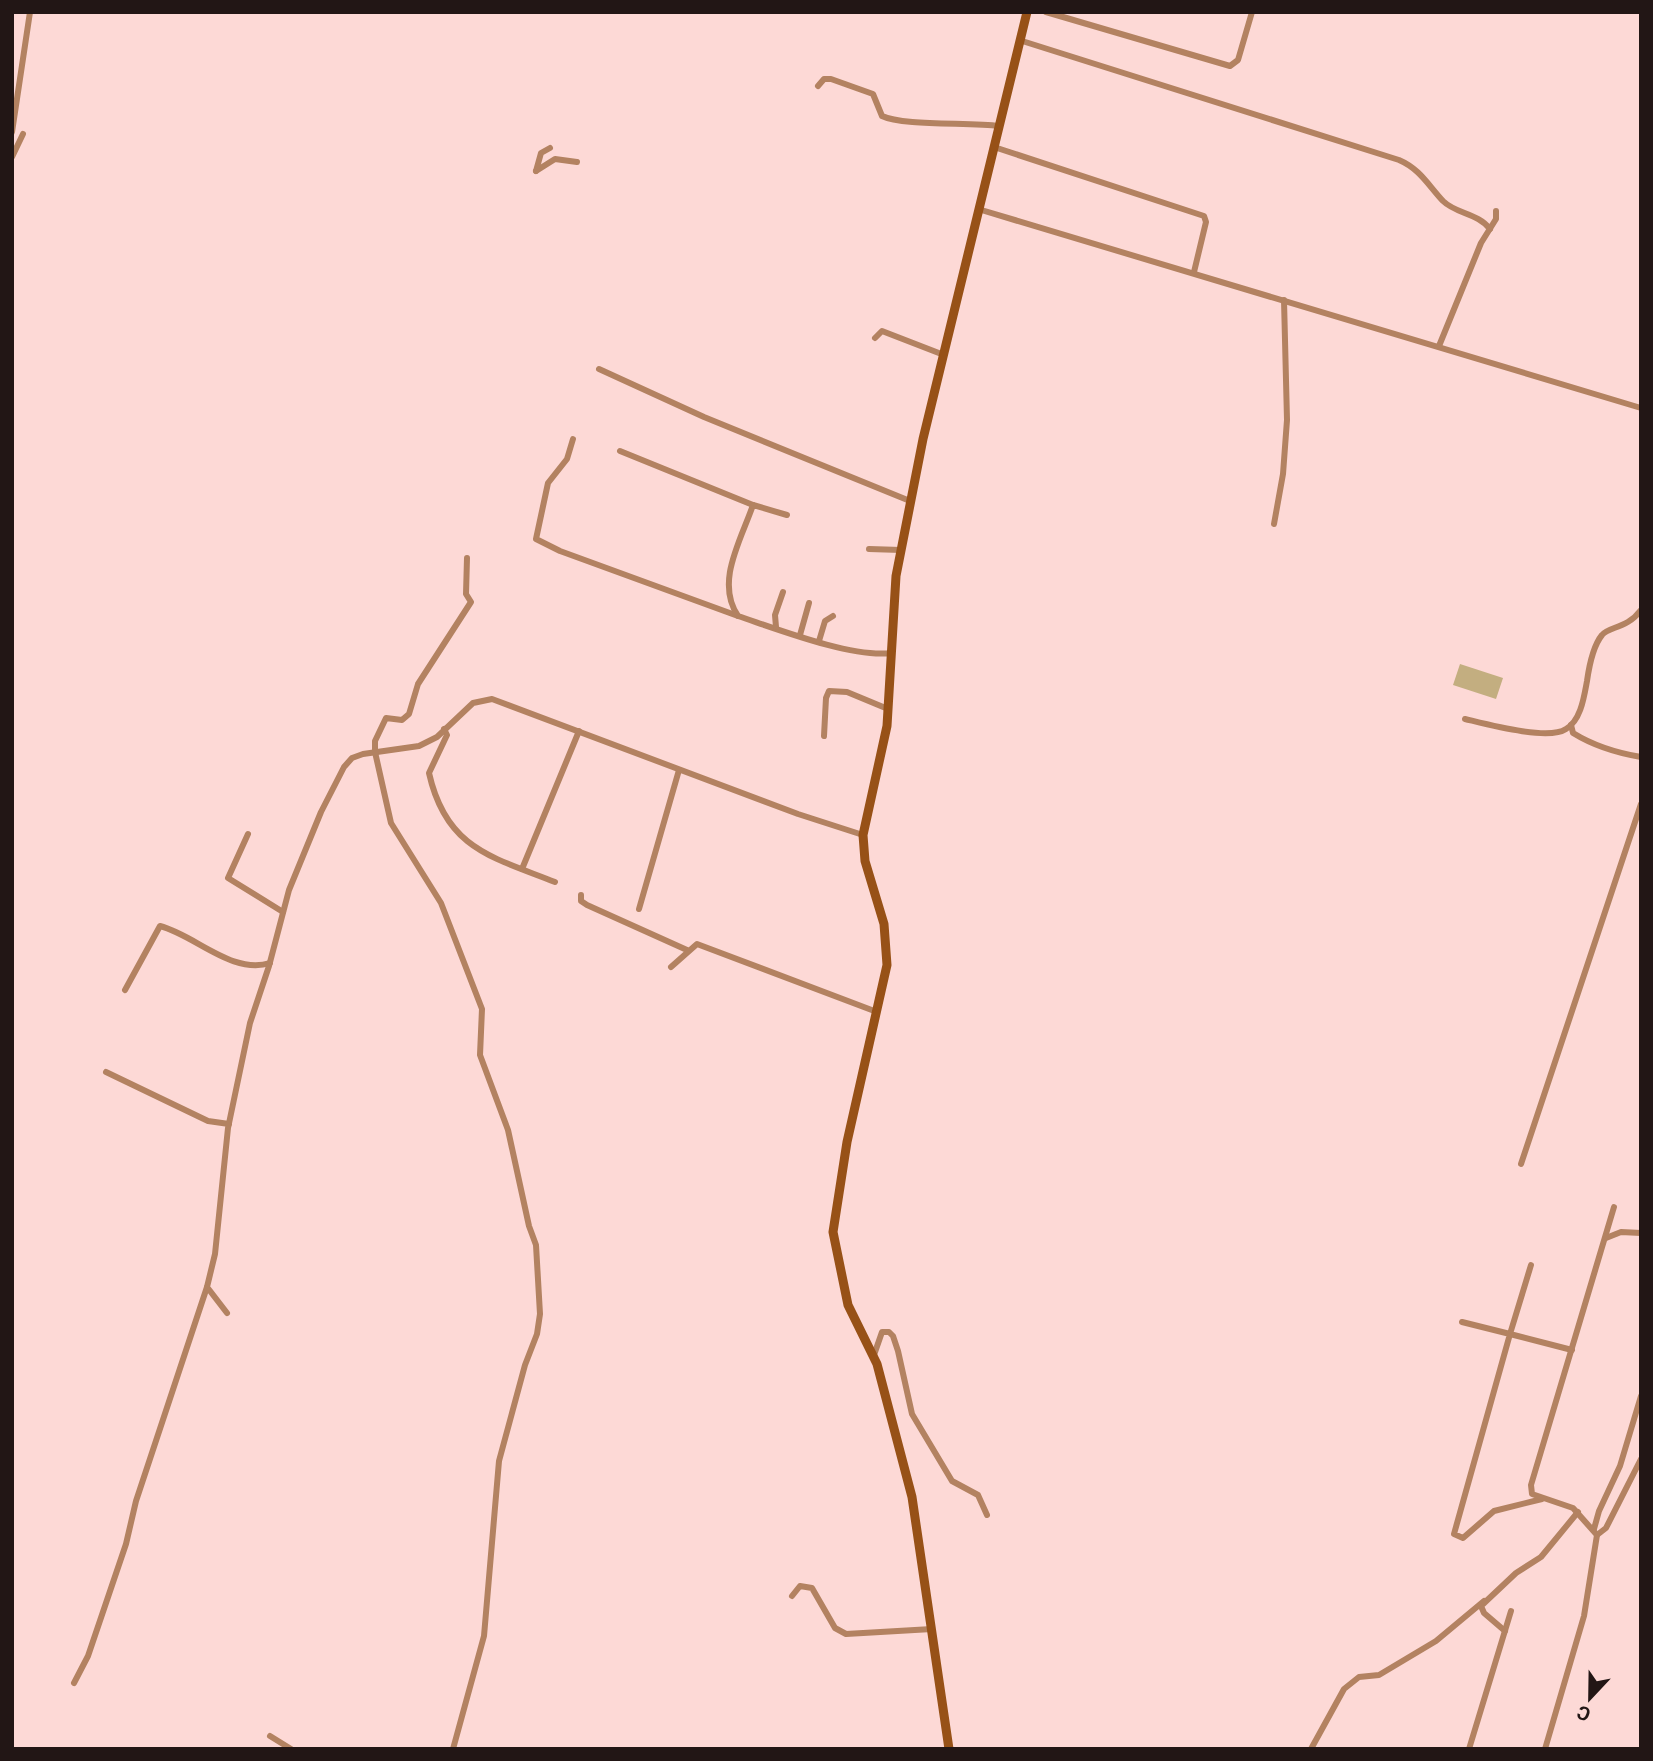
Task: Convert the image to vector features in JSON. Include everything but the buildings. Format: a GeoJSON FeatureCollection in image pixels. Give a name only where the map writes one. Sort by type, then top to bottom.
{"type":"FeatureCollection","features":[{"type":"Feature","properties":{"kind":"street"},"geometry":{"type":"LineString","coordinates":[[12,132],[30,12]]}},
{"type":"Feature","properties":{"kind":"street"},"geometry":{"type":"LineString","coordinates":[[949,1749],[912,1497],[874,1357],[848,1305],[833,1232],[847,1142],[877,1012],[887,953],[884,924],[865,861],[863,835],[883,744],[894,594],[910,501],[1027,12]]}},
{"type":"Feature","properties":{"kind":"street"},"geometry":{"type":"LineString","coordinates":[[1046,12],[1230,66],[1238,60],[1252,12]]}},
{"type":"Feature","properties":{"kind":"street"},"geometry":{"type":"LineString","coordinates":[[1019,40],[1410,164],[1429,182],[1442,200],[1476,218],[1490,229]]}},
{"type":"Feature","properties":{"kind":"street"},"geometry":{"type":"LineString","coordinates":[[818,86],[824,79],[831,79],[873,94],[878,99],[882,116],[897,121],[949,121],[999,126]]}},
{"type":"Feature","properties":{"kind":"street"},"geometry":{"type":"LineString","coordinates":[[12,157],[23,134]]}},
{"type":"Feature","properties":{"kind":"street"},"geometry":{"type":"LineString","coordinates":[[994,147],[1203,216],[1205,232],[1194,272]]}},
{"type":"Feature","properties":{"kind":"street"},"geometry":{"type":"LineString","coordinates":[[550,149],[541,153],[536,172],[555,159],[576,162]]}},
{"type":"Feature","properties":{"kind":"street"},"geometry":{"type":"LineString","coordinates":[[978,209],[1641,408]]}},
{"type":"Feature","properties":{"kind":"street"},"geometry":{"type":"LineString","coordinates":[[1439,346],[1498,214],[1496,211]]}},
{"type":"Feature","properties":{"kind":"street"},"geometry":{"type":"LineString","coordinates":[[1274,524],[1283,474],[1287,420],[1284,300]]}},
{"type":"Feature","properties":{"kind":"street"},"geometry":{"type":"LineString","coordinates":[[875,338],[883,331],[944,355]]}},
{"type":"Feature","properties":{"kind":"street"},"geometry":{"type":"LineString","coordinates":[[599,369],[704,416],[910,501]]}},
{"type":"Feature","properties":{"kind":"street"},"geometry":{"type":"LineString","coordinates":[[573,439],[566,459],[548,484],[536,539],[560,551],[738,616],[819,641],[878,655],[891,653]]}},
{"type":"Feature","properties":{"kind":"street"},"geometry":{"type":"LineString","coordinates":[[620,451],[753,505],[787,515]]}},
{"type":"Feature","properties":{"kind":"street"},"geometry":{"type":"LineString","coordinates":[[738,616],[731,605],[727,584],[753,505]]}},
{"type":"Feature","properties":{"kind":"street"},"geometry":{"type":"LineString","coordinates":[[869,549],[901,550]]}},
{"type":"Feature","properties":{"kind":"street"},"geometry":{"type":"LineString","coordinates":[[453,1749],[484,1636],[499,1461],[524,1365],[537,1334],[540,1314],[536,1245],[529,1226],[508,1130],[480,1055],[482,1009],[442,904],[391,822],[375,752],[375,741],[386,718],[401,720],[409,714],[418,684],[471,602],[466,594],[467,558]]}},
{"type":"Feature","properties":{"kind":"street"},"geometry":{"type":"LineString","coordinates":[[776,627],[778,599],[783,592]]}},
{"type":"Feature","properties":{"kind":"street"},"geometry":{"type":"LineString","coordinates":[[800,635],[809,603]]}},
{"type":"Feature","properties":{"kind":"street"},"geometry":{"type":"LineString","coordinates":[[1465,719],[1541,733],[1558,733],[1571,725],[1584,698],[1600,638],[1608,630],[1624,627],[1641,610]]}},
{"type":"Feature","properties":{"kind":"street"},"geometry":{"type":"LineString","coordinates":[[819,641],[825,621],[833,615]]}},
{"type":"Feature","properties":{"kind":"street"},"geometry":{"type":"LineString","coordinates":[[824,736],[826,698],[829,691],[847,692],[887,709]]}},
{"type":"Feature","properties":{"kind":"street"},"geometry":{"type":"LineString","coordinates":[[74,1683],[88,1656],[126,1544],[135,1501],[207,1287],[215,1254],[229,1124],[250,1023],[283,912],[301,856],[344,767],[352,758],[419,746],[444,729],[473,703],[492,699],[679,770],[863,835]]}},
{"type":"Feature","properties":{"kind":"street"},"geometry":{"type":"LineString","coordinates":[[1571,725],[1573,733],[1583,739],[1611,751],[1641,757]]}},
{"type":"Feature","properties":{"kind":"street"},"geometry":{"type":"LineString","coordinates":[[444,729],[447,735],[429,773],[446,819],[481,853],[555,882]]}},
{"type":"Feature","properties":{"kind":"street"},"geometry":{"type":"LineString","coordinates":[[522,869],[579,732]]}},
{"type":"Feature","properties":{"kind":"street"},"geometry":{"type":"LineString","coordinates":[[639,909],[679,770]]}},
{"type":"Feature","properties":{"kind":"street"},"geometry":{"type":"LineString","coordinates":[[1521,1164],[1641,804]]}},
{"type":"Feature","properties":{"kind":"street"},"geometry":{"type":"LineString","coordinates":[[248,834],[229,878],[283,912]]}},
{"type":"Feature","properties":{"kind":"street"},"geometry":{"type":"LineString","coordinates":[[581,895],[581,901],[587,905],[687,950]]}},
{"type":"Feature","properties":{"kind":"street"},"geometry":{"type":"LineString","coordinates":[[125,990],[160,926],[254,967],[270,963]]}},
{"type":"Feature","properties":{"kind":"street"},"geometry":{"type":"LineString","coordinates":[[671,967],[687,950],[697,944],[877,1012]]}},
{"type":"Feature","properties":{"kind":"street"},"geometry":{"type":"LineString","coordinates":[[106,1072],[208,1121],[229,1124]]}},
{"type":"Feature","properties":{"kind":"street"},"geometry":{"type":"LineString","coordinates":[[1596,1532],[1578,1512],[1564,1503],[1532,1494],[1531,1485],[1614,1208]]}},
{"type":"Feature","properties":{"kind":"street"},"geometry":{"type":"LineString","coordinates":[[1603,1241],[1611,1234],[1641,1233]]}},
{"type":"Feature","properties":{"kind":"street"},"geometry":{"type":"LineString","coordinates":[[1531,1265],[1454,1534],[1463,1538],[1494,1511],[1546,1498]]}},
{"type":"Feature","properties":{"kind":"street"},"geometry":{"type":"LineString","coordinates":[[207,1287],[228,1313]]}},
{"type":"Feature","properties":{"kind":"street"},"geometry":{"type":"LineString","coordinates":[[1462,1322],[1572,1350]]}},
{"type":"Feature","properties":{"kind":"street"},"geometry":{"type":"LineString","coordinates":[[874,1357],[882,1332],[889,1332],[898,1351],[912,1414],[952,1481],[978,1495],[987,1515]]}},
{"type":"Feature","properties":{"kind":"street"},"geometry":{"type":"LineString","coordinates":[[1545,1749],[1584,1616],[1599,1511],[1620,1466],[1641,1396]]}},
{"type":"Feature","properties":{"kind":"street"},"geometry":{"type":"LineString","coordinates":[[1596,1532],[1606,1528],[1641,1460]]}},
{"type":"Feature","properties":{"kind":"street"},"geometry":{"type":"LineString","coordinates":[[1311,1749],[1344,1689],[1352,1681],[1379,1675],[1425,1648],[1541,1557],[1578,1512]]}},
{"type":"Feature","properties":{"kind":"street"},"geometry":{"type":"LineString","coordinates":[[792,1595],[800,1586],[812,1588],[835,1628],[846,1634],[932,1629]]}},
{"type":"Feature","properties":{"kind":"street"},"geometry":{"type":"LineString","coordinates":[[1484,1601],[1481,1606],[1484,1613],[1505,1631]]}},
{"type":"Feature","properties":{"kind":"street"},"geometry":{"type":"LineString","coordinates":[[1469,1749],[1511,1611]]}},
{"type":"Feature","properties":{"kind":"street"},"geometry":{"type":"LineString","coordinates":[[270,1736],[291,1749]]}},
{"type":"Feature","properties":{"kind":"shaded area"},"geometry":{"type":"Polygon","coordinates":[[[1460,664],[1503,678],[1496,699],[1453,685],[1460,664]]]}}]}
